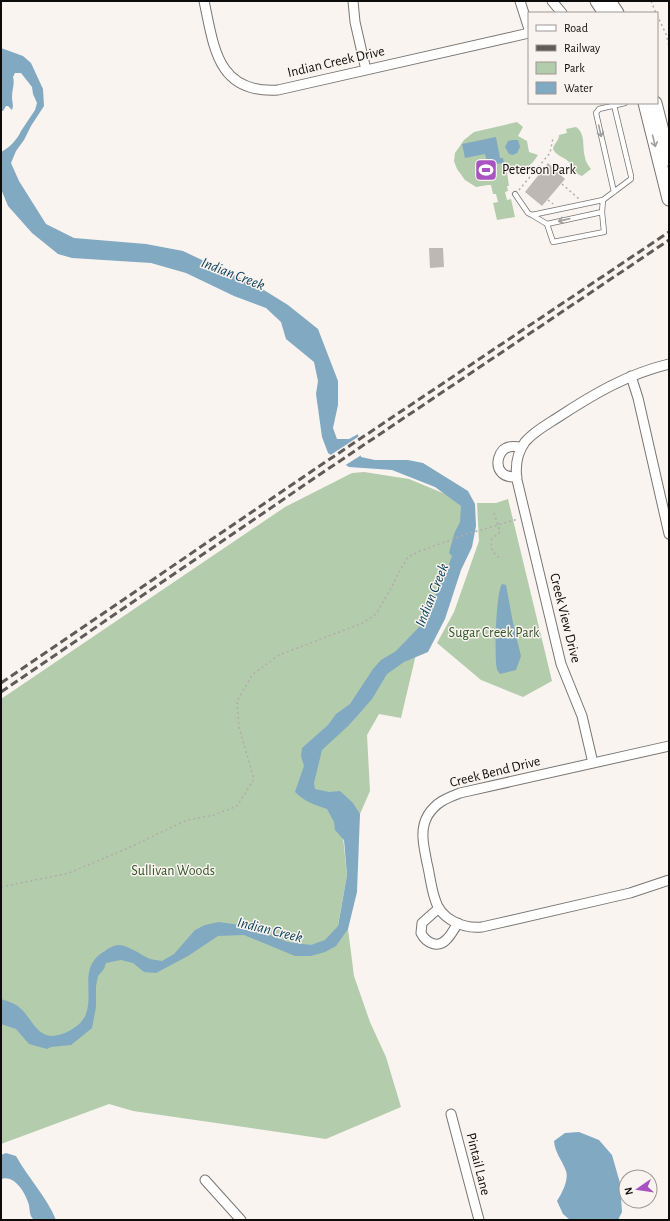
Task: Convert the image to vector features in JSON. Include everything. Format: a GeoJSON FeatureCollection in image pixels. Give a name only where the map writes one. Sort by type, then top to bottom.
{"type":"FeatureCollection","features":[{"type":"Feature","properties":{"kind":"main road"},"geometry":{"type":"LineString","coordinates":[[596,1],[604,12]]}},
{"type":"Feature","properties":{"kind":"main road"},"geometry":{"type":"LineString","coordinates":[[609,1],[616,12]]}},
{"type":"Feature","properties":{"kind":"main road"},"geometry":{"type":"LineString","coordinates":[[645,104],[669,199]]}},
{"type":"Feature","properties":{"kind":"main road"},"geometry":{"type":"LineString","coordinates":[[655,104],[669,159]]}},
{"type":"Feature","properties":{"kind":"street","name":"Indian Creek Drive"},"geometry":{"type":"LineString","coordinates":[[204,1],[216,52],[221,63],[229,74],[239,82],[253,88],[268,91],[528,33]]}},
{"type":"Feature","properties":{"kind":"street"},"geometry":{"type":"LineString","coordinates":[[354,1],[355,22],[366,70]]}},
{"type":"Feature","properties":{"kind":"street"},"geometry":{"type":"LineString","coordinates":[[520,1],[528,26]]}},
{"type":"Feature","properties":{"kind":"street"},"geometry":{"type":"LineString","coordinates":[[552,1],[561,12]]}},
{"type":"Feature","properties":{"kind":"street","name":"Creek View Drive"},"geometry":{"type":"LineString","coordinates":[[593,763],[579,709],[561,664],[517,478],[517,460],[522,447],[536,432],[586,399],[631,376],[669,364]]}},
{"type":"Feature","properties":{"kind":"street"},"geometry":{"type":"LineString","coordinates":[[631,376],[638,398],[669,534]]}},
{"type":"Feature","properties":{"kind":"street"},"geometry":{"type":"LineString","coordinates":[[517,478],[502,473],[498,467],[498,459],[501,452],[505,449],[510,447],[522,447]]}},
{"type":"Feature","properties":{"kind":"street","name":"Creek Bend Drive"},"geometry":{"type":"LineString","coordinates":[[669,746],[460,793],[443,799],[428,815],[424,824],[423,839],[435,900],[439,908],[447,917],[458,924],[468,927],[482,927],[630,893],[669,880]]}},
{"type":"Feature","properties":{"kind":"street"},"geometry":{"type":"LineString","coordinates":[[439,908],[422,923],[422,934],[427,942],[437,944],[446,941],[458,924]]}},
{"type":"Feature","properties":{"kind":"street","name":"Pintail Lane"},"geometry":{"type":"LineString","coordinates":[[451,1114],[479,1220]]}},
{"type":"Feature","properties":{"kind":"street"},"geometry":{"type":"LineString","coordinates":[[205,1180],[241,1220]]}},
{"type":"Feature","properties":{"kind":"lane"},"geometry":{"type":"LineString","coordinates":[[614,192],[596,113],[599,109],[620,104]]}},
{"type":"Feature","properties":{"kind":"lane"},"geometry":{"type":"LineString","coordinates":[[532,215],[603,200],[628,181],[631,176],[614,105]]}},
{"type":"Feature","properties":{"kind":"lane"},"geometry":{"type":"LineString","coordinates":[[515,194],[528,213],[547,224],[552,241],[554,242],[602,232],[605,230],[602,212],[603,200]]}},
{"type":"Feature","properties":{"kind":"lane"},"geometry":{"type":"LineString","coordinates":[[547,224],[602,212]]}},
{"type":"Feature","properties":{"kind":"path"},"geometry":{"type":"LineString","coordinates":[[651,1],[655,12]]}},
{"type":"Feature","properties":{"kind":"path"},"geometry":{"type":"LineString","coordinates":[[658,18],[666,34],[669,46]]}},
{"type":"Feature","properties":{"kind":"path"},"geometry":{"type":"LineString","coordinates":[[515,194],[550,153],[554,143],[553,138]]}},
{"type":"Feature","properties":{"kind":"path"},"geometry":{"type":"LineString","coordinates":[[562,184],[579,198],[581,205]]}},
{"type":"Feature","properties":{"kind":"path"},"geometry":{"type":"LineString","coordinates":[[494,513],[500,532],[492,539],[491,545],[494,553],[501,558]]}},
{"type":"Feature","properties":{"kind":"path"},"geometry":{"type":"LineString","coordinates":[[1,887],[69,873],[126,849],[186,820],[214,815],[237,806],[254,779],[239,727],[237,701],[252,675],[279,655],[363,623],[376,614],[408,557],[420,551],[513,520]]}},
{"type":"Feature","properties":{"kind":"green space","name":"Peterson Park"},"geometry":{"type":"Polygon","coordinates":[[[517,122],[523,127],[518,136],[527,141],[529,152],[538,155],[531,164],[525,168],[507,172],[509,186],[507,186],[508,191],[505,192],[507,200],[511,199],[515,217],[497,220],[493,203],[498,202],[496,194],[493,194],[491,185],[476,187],[465,180],[457,169],[454,161],[455,153],[464,140],[474,132],[517,122]]]}},
{"type":"Feature","properties":{"kind":"green space"},"geometry":{"type":"Polygon","coordinates":[[[576,127],[581,133],[584,153],[591,169],[582,176],[577,174],[571,164],[553,149],[559,135],[567,133],[566,129],[576,127]]]}},
{"type":"Feature","properties":{"kind":"green space","name":"Sullivan Woods"},"geometry":{"type":"Polygon","coordinates":[[[364,472],[409,479],[467,503],[471,521],[421,633],[401,718],[379,714],[367,735],[370,791],[360,814],[341,818],[347,875],[338,925],[348,929],[354,976],[370,1022],[386,1057],[401,1107],[326,1139],[133,1111],[109,1104],[1,1144],[1,699],[285,507],[352,473],[364,472]]]}},
{"type":"Feature","properties":{"kind":"green space","name":"Sugar Creek Park"},"geometry":{"type":"Polygon","coordinates":[[[508,499],[552,681],[523,697],[481,680],[437,643],[454,612],[479,541],[477,503],[496,503],[508,499]]]}},
{"type":"Feature","properties":{"kind":"water","name":"Indian Creek"},"geometry":{"type":"Polygon","coordinates":[[[1,48],[23,56],[31,63],[43,89],[44,106],[16,151],[11,163],[19,181],[46,224],[74,238],[146,244],[183,251],[259,287],[288,305],[318,329],[338,381],[338,405],[333,428],[337,439],[349,439],[358,434],[361,457],[375,460],[408,460],[423,463],[468,491],[475,504],[476,526],[472,547],[461,570],[445,619],[428,652],[404,662],[387,674],[372,699],[348,726],[322,750],[314,783],[315,789],[329,792],[340,791],[353,803],[360,814],[357,892],[348,929],[336,946],[325,952],[311,956],[295,956],[244,935],[218,936],[188,956],[156,973],[144,972],[133,963],[121,960],[106,963],[104,969],[98,976],[96,986],[96,1007],[92,1028],[71,1045],[51,1047],[47,1049],[29,1044],[16,1029],[1,1024],[1,999],[18,1006],[24,1011],[37,1029],[46,1035],[51,1036],[69,1031],[80,1024],[86,1014],[89,997],[88,980],[92,964],[97,957],[112,947],[123,945],[150,959],[162,961],[174,954],[195,930],[205,925],[219,922],[247,926],[288,942],[311,945],[325,940],[338,926],[347,875],[344,840],[335,830],[334,822],[327,809],[306,801],[295,792],[304,766],[301,756],[302,748],[328,725],[336,714],[350,704],[373,669],[381,660],[396,651],[420,626],[444,577],[452,556],[449,553],[454,534],[460,522],[461,506],[435,487],[392,470],[349,467],[328,453],[322,437],[316,394],[318,381],[314,362],[286,339],[281,322],[266,308],[234,296],[186,273],[151,263],[72,258],[58,254],[32,233],[8,206],[1,189],[1,152],[10,146],[18,137],[35,110],[37,103],[32,87],[21,73],[15,73],[13,77],[12,110],[6,106],[3,111],[1,111],[1,48]]]}},
{"type":"Feature","properties":{"kind":"water"},"geometry":{"type":"Polygon","coordinates":[[[496,137],[500,158],[503,158],[504,163],[488,165],[485,154],[465,158],[462,144],[496,137]]]}},
{"type":"Feature","properties":{"kind":"water"},"geometry":{"type":"Polygon","coordinates":[[[518,140],[520,147],[517,153],[513,155],[509,154],[505,147],[508,141],[518,140]]]}},
{"type":"Feature","properties":{"kind":"water"},"geometry":{"type":"Polygon","coordinates":[[[502,584],[506,585],[521,656],[516,670],[500,674],[497,670],[496,663],[496,640],[498,599],[502,584]]]}},
{"type":"Feature","properties":{"kind":"water"},"geometry":{"type":"Polygon","coordinates":[[[579,1132],[599,1140],[612,1155],[618,1176],[618,1209],[622,1209],[618,1220],[570,1220],[563,1214],[557,1201],[561,1194],[567,1175],[554,1141],[565,1133],[579,1132]]]}},
{"type":"Feature","properties":{"kind":"water"},"geometry":{"type":"Polygon","coordinates":[[[6,1153],[16,1156],[48,1203],[56,1220],[34,1220],[30,1215],[28,1201],[19,1186],[11,1179],[1,1179],[1,1155],[6,1153]]]}},
{"type":"Feature","properties":{"kind":"pier"},"geometry":{"type":"Polygon","coordinates":[[[361,435],[363,454],[344,466],[329,456],[361,435]]]}},
{"type":"Feature","properties":{"kind":"building"},"geometry":{"type":"Polygon","coordinates":[[[548,163],[565,179],[542,206],[525,192],[548,163]]]}},
{"type":"Feature","properties":{"kind":"building"},"geometry":{"type":"Polygon","coordinates":[[[429,248],[443,248],[444,267],[430,268],[429,248]]]}},
{"type":"Feature","properties":{"kind":"railway"},"geometry":{"type":"LineString","coordinates":[[1,683],[318,467],[669,232]]}},
{"type":"Feature","properties":{"kind":"railway"},"geometry":{"type":"LineString","coordinates":[[1,692],[322,473],[669,240]]}},
{"type":"Feature","properties":{"kind":"place","name":"Peterson Park"},"geometry":{"type":"Point","coordinates":[486,170]}}]}
